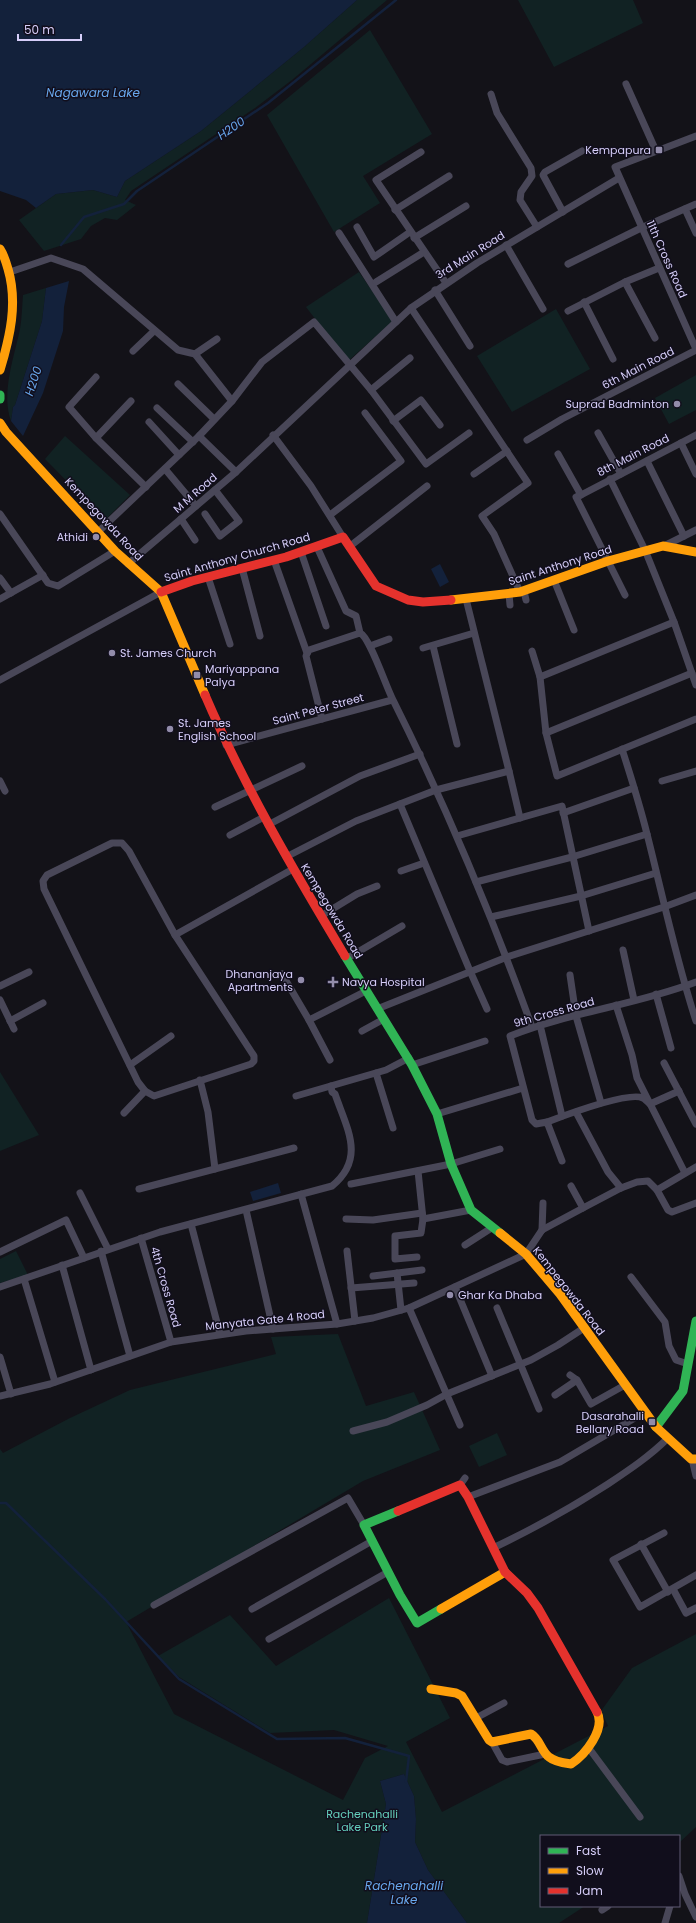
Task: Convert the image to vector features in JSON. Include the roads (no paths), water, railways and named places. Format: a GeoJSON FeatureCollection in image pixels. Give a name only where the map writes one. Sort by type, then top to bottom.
{"type":"FeatureCollection","features":[{"type":"Feature","properties":{"kind":"street"},"geometry":{"type":"LineString","coordinates":[[626,84],[656,151]]}},
{"type":"Feature","properties":{"kind":"street"},"geometry":{"type":"LineString","coordinates":[[491,94],[497,113],[530,168],[532,176],[521,192],[520,200],[537,227]]}},
{"type":"Feature","properties":{"kind":"street"},"geometry":{"type":"LineString","coordinates":[[619,178],[615,167],[696,136]]}},
{"type":"Feature","properties":{"kind":"street"},"geometry":{"type":"LineString","coordinates":[[563,212],[543,175],[545,172],[582,151]]}},
{"type":"Feature","properties":{"kind":"street"},"geometry":{"type":"LineString","coordinates":[[421,152],[376,180],[446,284]]}},
{"type":"Feature","properties":{"kind":"street"},"geometry":{"type":"LineString","coordinates":[[395,210],[449,176]]}},
{"type":"Feature","properties":{"kind":"street","name":"3rd Main Road"},"geometry":{"type":"LineString","coordinates":[[273,435],[411,308],[435,290],[506,245],[619,178]]}},
{"type":"Feature","properties":{"kind":"street","name":"11th Cross Road"},"geometry":{"type":"LineString","coordinates":[[619,178],[659,268],[693,333],[696,349]]}},
{"type":"Feature","properties":{"kind":"street"},"geometry":{"type":"LineString","coordinates":[[568,264],[640,228],[696,204]]}},
{"type":"Feature","properties":{"kind":"street"},"geometry":{"type":"LineString","coordinates":[[357,227],[374,257],[466,206]]}},
{"type":"Feature","properties":{"kind":"street"},"geometry":{"type":"LineString","coordinates":[[685,209],[696,233]]}},
{"type":"Feature","properties":{"kind":"street"},"geometry":{"type":"LineString","coordinates":[[339,233],[396,322]]}},
{"type":"Feature","properties":{"kind":"street"},"geometry":{"type":"LineString","coordinates":[[506,245],[544,309]]}},
{"type":"Feature","properties":{"kind":"street"},"geometry":{"type":"LineString","coordinates":[[0,249],[10,272],[15,305],[0,370]]}},
{"type":"Feature","properties":{"kind":"street"},"geometry":{"type":"LineString","coordinates":[[376,282],[424,252]]}},
{"type":"Feature","properties":{"kind":"street"},"geometry":{"type":"LineString","coordinates":[[10,272],[52,258],[83,269],[178,350],[194,354],[232,401]]}},
{"type":"Feature","properties":{"kind":"street"},"geometry":{"type":"LineString","coordinates":[[568,310],[625,282],[659,268]]}},
{"type":"Feature","properties":{"kind":"street"},"geometry":{"type":"LineString","coordinates":[[625,282],[655,338]]}},
{"type":"Feature","properties":{"kind":"street"},"geometry":{"type":"LineString","coordinates":[[435,290],[470,346]]}},
{"type":"Feature","properties":{"kind":"street"},"geometry":{"type":"LineString","coordinates":[[584,302],[613,359]]}},
{"type":"Feature","properties":{"kind":"street"},"geometry":{"type":"LineString","coordinates":[[411,308],[528,483],[482,516],[494,534],[526,600]]}},
{"type":"Feature","properties":{"kind":"street"},"geometry":{"type":"LineString","coordinates":[[98,532],[199,436],[232,401],[262,362],[314,322],[348,365],[371,390],[426,464],[469,433]]}},
{"type":"Feature","properties":{"kind":"street"},"geometry":{"type":"LineString","coordinates":[[133,351],[154,331]]}},
{"type":"Feature","properties":{"kind":"street"},"geometry":{"type":"LineString","coordinates":[[194,354],[217,339]]}},
{"type":"Feature","properties":{"kind":"street","name":"6th Main Road"},"geometry":{"type":"LineString","coordinates":[[527,440],[562,419],[696,349]]}},
{"type":"Feature","properties":{"kind":"street"},"geometry":{"type":"LineString","coordinates":[[371,390],[410,358]]}},
{"type":"Feature","properties":{"kind":"street"},"geometry":{"type":"LineString","coordinates":[[96,377],[69,407],[96,438],[146,487]]}},
{"type":"Feature","properties":{"kind":"street"},"geometry":{"type":"LineString","coordinates":[[178,384],[214,419]]}},
{"type":"Feature","properties":{"kind":"street"},"geometry":{"type":"LineString","coordinates":[[393,421],[421,400],[440,425]]}},
{"type":"Feature","properties":{"kind":"street"},"geometry":{"type":"LineString","coordinates":[[96,438],[131,401]]}},
{"type":"Feature","properties":{"kind":"street"},"geometry":{"type":"LineString","coordinates":[[157,408],[193,442]]}},
{"type":"Feature","properties":{"kind":"street"},"geometry":{"type":"LineString","coordinates":[[330,515],[401,461],[364,413]]}},
{"type":"Feature","properties":{"kind":"street"},"geometry":{"type":"LineString","coordinates":[[149,422],[179,455]]}},
{"type":"Feature","properties":{"kind":"street","name":"Kempegowda Road"},"geometry":{"type":"LineString","coordinates":[[2,427],[115,551],[161,592],[226,745],[249,791],[346,959],[411,1062],[436,1114],[452,1164],[472,1210],[526,1254],[560,1294],[656,1427],[694,1459]]}},
{"type":"Feature","properties":{"kind":"street"},"geometry":{"type":"LineString","coordinates":[[598,433],[621,474]]}},
{"type":"Feature","properties":{"kind":"street","name":"M M Road"},"geometry":{"type":"LineString","coordinates":[[128,564],[236,472],[273,435]]}},
{"type":"Feature","properties":{"kind":"street","name":"Saint Anthony Road"},"geometry":{"type":"LineString","coordinates":[[273,435],[311,486],[349,547],[376,586],[391,594],[408,600],[423,602],[522,592],[608,561],[663,546],[696,552]]}},
{"type":"Feature","properties":{"kind":"street"},"geometry":{"type":"LineString","coordinates":[[199,436],[236,472]]}},
{"type":"Feature","properties":{"kind":"street","name":"8th Main Road"},"geometry":{"type":"LineString","coordinates":[[581,495],[696,436]]}},
{"type":"Feature","properties":{"kind":"street"},"geometry":{"type":"LineString","coordinates":[[681,443],[696,474]]}},
{"type":"Feature","properties":{"kind":"street"},"geometry":{"type":"LineString","coordinates":[[474,474],[507,451]]}},
{"type":"Feature","properties":{"kind":"street"},"geometry":{"type":"LineString","coordinates":[[558,454],[581,495],[576,497],[624,595]]}},
{"type":"Feature","properties":{"kind":"street"},"geometry":{"type":"LineString","coordinates":[[647,461],[684,536]]}},
{"type":"Feature","properties":{"kind":"street"},"geometry":{"type":"LineString","coordinates":[[165,468],[196,506]]}},
{"type":"Feature","properties":{"kind":"street"},"geometry":{"type":"LineString","coordinates":[[610,480],[645,550],[674,622],[696,685]]}},
{"type":"Feature","properties":{"kind":"street"},"geometry":{"type":"LineString","coordinates":[[349,547],[427,486]]}},
{"type":"Feature","properties":{"kind":"street"},"geometry":{"type":"LineString","coordinates":[[205,514],[220,536],[239,521],[215,490]]}},
{"type":"Feature","properties":{"kind":"street"},"geometry":{"type":"LineString","coordinates":[[0,514],[48,583],[58,586],[115,551]]}},
{"type":"Feature","properties":{"kind":"street"},"geometry":{"type":"LineString","coordinates":[[181,519],[195,540]]}},
{"type":"Feature","properties":{"kind":"street"},"geometry":{"type":"LineString","coordinates":[[663,546],[696,530]]}},
{"type":"Feature","properties":{"kind":"street","name":"Saint Anthony Church Road"},"geometry":{"type":"LineString","coordinates":[[161,592],[208,577],[301,552],[343,537]]}},
{"type":"Feature","properties":{"kind":"street"},"geometry":{"type":"LineString","coordinates":[[317,547],[346,611],[356,616],[360,633],[365,636],[370,646],[392,700],[420,754],[476,882],[536,1026],[562,1116]]}},
{"type":"Feature","properties":{"kind":"street"},"geometry":{"type":"LineString","coordinates":[[301,552],[326,626]]}},
{"type":"Feature","properties":{"kind":"street"},"geometry":{"type":"LineString","coordinates":[[274,560],[307,653],[306,656],[322,719]]}},
{"type":"Feature","properties":{"kind":"street"},"geometry":{"type":"LineString","coordinates":[[242,568],[260,636]]}},
{"type":"Feature","properties":{"kind":"street"},"geometry":{"type":"LineString","coordinates":[[0,599],[43,575]]}},
{"type":"Feature","properties":{"kind":"street"},"geometry":{"type":"LineString","coordinates":[[208,577],[230,644]]}},
{"type":"Feature","properties":{"kind":"street"},"geometry":{"type":"LineString","coordinates":[[0,578],[11,593]]}},
{"type":"Feature","properties":{"kind":"street"},"geometry":{"type":"LineString","coordinates":[[554,580],[574,630]]}},
{"type":"Feature","properties":{"kind":"street"},"geometry":{"type":"LineString","coordinates":[[0,680],[161,592]]}},
{"type":"Feature","properties":{"kind":"street"},"geometry":{"type":"LineString","coordinates":[[509,594],[510,605]]}},
{"type":"Feature","properties":{"kind":"street"},"geometry":{"type":"LineString","coordinates":[[466,598],[520,818]]}},
{"type":"Feature","properties":{"kind":"street"},"geometry":{"type":"LineString","coordinates":[[540,677],[674,622]]}},
{"type":"Feature","properties":{"kind":"street"},"geometry":{"type":"LineString","coordinates":[[307,653],[309,650],[360,633]]}},
{"type":"Feature","properties":{"kind":"street"},"geometry":{"type":"LineString","coordinates":[[423,648],[474,633]]}},
{"type":"Feature","properties":{"kind":"street"},"geometry":{"type":"LineString","coordinates":[[370,646],[388,639]]}},
{"type":"Feature","properties":{"kind":"street"},"geometry":{"type":"LineString","coordinates":[[433,646],[457,744]]}},
{"type":"Feature","properties":{"kind":"street"},"geometry":{"type":"LineString","coordinates":[[532,651],[540,677],[546,733],[557,776],[696,718]]}},
{"type":"Feature","properties":{"kind":"street"},"geometry":{"type":"LineString","coordinates":[[546,733],[692,673]]}},
{"type":"Feature","properties":{"kind":"street","name":"Saint Peter Street"},"geometry":{"type":"LineString","coordinates":[[226,745],[392,700]]}},
{"type":"Feature","properties":{"kind":"street"},"geometry":{"type":"LineString","coordinates":[[622,749],[647,834],[664,907],[696,1021]]}},
{"type":"Feature","properties":{"kind":"street"},"geometry":{"type":"LineString","coordinates":[[230,835],[266,821],[360,776],[420,754]]}},
{"type":"Feature","properties":{"kind":"street"},"geometry":{"type":"LineString","coordinates":[[214,807],[302,766]]}},
{"type":"Feature","properties":{"kind":"street"},"geometry":{"type":"LineString","coordinates":[[286,857],[356,821],[436,790],[509,770]]}},
{"type":"Feature","properties":{"kind":"street"},"geometry":{"type":"LineString","coordinates":[[662,781],[696,771]]}},
{"type":"Feature","properties":{"kind":"street"},"geometry":{"type":"LineString","coordinates":[[0,781],[5,791]]}},
{"type":"Feature","properties":{"kind":"street"},"geometry":{"type":"LineString","coordinates":[[563,813],[634,788]]}},
{"type":"Feature","properties":{"kind":"street"},"geometry":{"type":"LineString","coordinates":[[400,804],[487,1009]]}},
{"type":"Feature","properties":{"kind":"street"},"geometry":{"type":"LineString","coordinates":[[456,836],[562,806],[589,931]]}},
{"type":"Feature","properties":{"kind":"street"},"geometry":{"type":"LineString","coordinates":[[476,882],[572,857],[647,834]]}},
{"type":"Feature","properties":{"kind":"street"},"geometry":{"type":"LineString","coordinates":[[112,843],[122,843],[129,851],[175,935],[254,1056],[254,1061],[251,1064],[154,1096],[145,1091],[138,1082],[44,889],[43,881],[47,875],[112,843]]}},
{"type":"Feature","properties":{"kind":"street"},"geometry":{"type":"LineString","coordinates":[[401,871],[424,863]]}},
{"type":"Feature","properties":{"kind":"street"},"geometry":{"type":"LineString","coordinates":[[175,935],[293,869]]}},
{"type":"Feature","properties":{"kind":"street"},"geometry":{"type":"LineString","coordinates":[[490,917],[581,896],[656,873]]}},
{"type":"Feature","properties":{"kind":"street"},"geometry":{"type":"LineString","coordinates":[[321,916],[358,894],[377,886]]}},
{"type":"Feature","properties":{"kind":"street"},"geometry":{"type":"LineString","coordinates":[[378,1009],[507,957],[664,907],[696,895]]}},
{"type":"Feature","properties":{"kind":"street"},"geometry":{"type":"LineString","coordinates":[[346,959],[402,926]]}},
{"type":"Feature","properties":{"kind":"street"},"geometry":{"type":"LineString","coordinates":[[623,950],[634,1000]]}},
{"type":"Feature","properties":{"kind":"street"},"geometry":{"type":"LineString","coordinates":[[0,986],[29,972]]}},
{"type":"Feature","properties":{"kind":"street"},"geometry":{"type":"LineString","coordinates":[[282,974],[330,1060]]}},
{"type":"Feature","properties":{"kind":"street"},"geometry":{"type":"LineString","coordinates":[[570,975],[576,1016],[601,1103]]}},
{"type":"Feature","properties":{"kind":"street","name":"9th Cross Road"},"geometry":{"type":"LineString","coordinates":[[523,1088],[510,1036],[536,1026],[696,982]]}},
{"type":"Feature","properties":{"kind":"street"},"geometry":{"type":"LineString","coordinates":[[309,1020],[366,992]]}},
{"type":"Feature","properties":{"kind":"street"},"geometry":{"type":"LineString","coordinates":[[656,994],[671,1048]]}},
{"type":"Feature","properties":{"kind":"street"},"geometry":{"type":"LineString","coordinates":[[0,1000],[14,1029]]}},
{"type":"Feature","properties":{"kind":"street"},"geometry":{"type":"LineString","coordinates":[[10,1021],[44,1003]]}},
{"type":"Feature","properties":{"kind":"street"},"geometry":{"type":"LineString","coordinates":[[616,1005],[632,1055],[637,1078],[685,1173]]}},
{"type":"Feature","properties":{"kind":"street"},"geometry":{"type":"LineString","coordinates":[[362,1031],[384,1019]]}},
{"type":"Feature","properties":{"kind":"street"},"geometry":{"type":"LineString","coordinates":[[130,1065],[170,1036]]}},
{"type":"Feature","properties":{"kind":"street"},"geometry":{"type":"LineString","coordinates":[[296,1096],[485,1041]]}},
{"type":"Feature","properties":{"kind":"street"},"geometry":{"type":"LineString","coordinates":[[664,1063],[696,1124]]}},
{"type":"Feature","properties":{"kind":"street"},"geometry":{"type":"LineString","coordinates":[[376,1072],[393,1128]]}},
{"type":"Feature","properties":{"kind":"street"},"geometry":{"type":"LineString","coordinates":[[200,1080],[208,1112],[215,1169]]}},
{"type":"Feature","properties":{"kind":"street"},"geometry":{"type":"LineString","coordinates":[[0,1287],[141,1238],[332,1186],[344,1177],[350,1166],[352,1154],[348,1134],[331,1086]]}},
{"type":"Feature","properties":{"kind":"street"},"geometry":{"type":"LineString","coordinates":[[436,1114],[523,1088],[534,1123],[547,1122],[601,1103],[635,1097],[642,1098],[650,1104]]}},
{"type":"Feature","properties":{"kind":"street"},"geometry":{"type":"LineString","coordinates":[[124,1114],[145,1091]]}},
{"type":"Feature","properties":{"kind":"street"},"geometry":{"type":"LineString","coordinates":[[650,1104],[679,1091]]}},
{"type":"Feature","properties":{"kind":"street"},"geometry":{"type":"LineString","coordinates":[[576,1112],[608,1172],[621,1188]]}},
{"type":"Feature","properties":{"kind":"street"},"geometry":{"type":"LineString","coordinates":[[547,1122],[562,1161]]}},
{"type":"Feature","properties":{"kind":"street"},"geometry":{"type":"LineString","coordinates":[[139,1189],[294,1148]]}},
{"type":"Feature","properties":{"kind":"street"},"geometry":{"type":"LineString","coordinates":[[351,1184],[452,1164],[500,1149]]}},
{"type":"Feature","properties":{"kind":"street"},"geometry":{"type":"LineString","coordinates":[[657,1190],[696,1168]]}},
{"type":"Feature","properties":{"kind":"street"},"geometry":{"type":"LineString","coordinates":[[417,1257],[395,1259],[395,1236],[420,1233],[423,1216],[418,1170]]}},
{"type":"Feature","properties":{"kind":"street"},"geometry":{"type":"LineString","coordinates":[[526,1254],[542,1230],[621,1188],[637,1182],[648,1182],[657,1190],[668,1210],[672,1212],[696,1203]]}},
{"type":"Feature","properties":{"kind":"street"},"geometry":{"type":"LineString","coordinates":[[571,1186],[582,1208]]}},
{"type":"Feature","properties":{"kind":"street"},"geometry":{"type":"LineString","coordinates":[[80,1192],[105,1250],[130,1356]]}},
{"type":"Feature","properties":{"kind":"street"},"geometry":{"type":"LineString","coordinates":[[301,1194],[337,1324]]}},
{"type":"Feature","properties":{"kind":"street"},"geometry":{"type":"LineString","coordinates":[[542,1230],[543,1203]]}},
{"type":"Feature","properties":{"kind":"street"},"geometry":{"type":"LineString","coordinates":[[246,1210],[273,1329]]}},
{"type":"Feature","properties":{"kind":"street"},"geometry":{"type":"LineString","coordinates":[[346,1219],[373,1220],[472,1210]]}},
{"type":"Feature","properties":{"kind":"street"},"geometry":{"type":"LineString","coordinates":[[0,1252],[66,1220],[84,1258]]}},
{"type":"Feature","properties":{"kind":"street"},"geometry":{"type":"LineString","coordinates":[[191,1224],[220,1334]]}},
{"type":"Feature","properties":{"kind":"street"},"geometry":{"type":"LineString","coordinates":[[465,1245],[493,1227]]}},
{"type":"Feature","properties":{"kind":"street","name":"4th Cross Road"},"geometry":{"type":"LineString","coordinates":[[141,1238],[171,1342]]}},
{"type":"Feature","properties":{"kind":"street"},"geometry":{"type":"LineString","coordinates":[[347,1250],[356,1321]]}},
{"type":"Feature","properties":{"kind":"street","name":"Manyata Gate 4 Road"},"geometry":{"type":"LineString","coordinates":[[0,1396],[55,1382],[171,1342],[220,1334],[337,1324],[409,1308],[526,1254]]}},
{"type":"Feature","properties":{"kind":"street"},"geometry":{"type":"LineString","coordinates":[[62,1265],[91,1370]]}},
{"type":"Feature","properties":{"kind":"street"},"geometry":{"type":"LineString","coordinates":[[373,1276],[422,1270]]}},
{"type":"Feature","properties":{"kind":"street"},"geometry":{"type":"LineString","coordinates":[[397,1273],[401,1310]]}},
{"type":"Feature","properties":{"kind":"street"},"geometry":{"type":"LineString","coordinates":[[631,1277],[665,1322],[669,1346],[676,1360],[688,1364]]}},
{"type":"Feature","properties":{"kind":"street"},"geometry":{"type":"LineString","coordinates":[[24,1279],[55,1382]]}},
{"type":"Feature","properties":{"kind":"street"},"geometry":{"type":"LineString","coordinates":[[352,1288],[414,1283]]}},
{"type":"Feature","properties":{"kind":"street"},"geometry":{"type":"LineString","coordinates":[[455,1287],[492,1376]]}},
{"type":"Feature","properties":{"kind":"street"},"geometry":{"type":"LineString","coordinates":[[409,1308],[460,1425]]}},
{"type":"Feature","properties":{"kind":"street"},"geometry":{"type":"LineString","coordinates":[[497,1308],[539,1409]]}},
{"type":"Feature","properties":{"kind":"street"},"geometry":{"type":"LineString","coordinates":[[656,1427],[682,1391],[696,1321]]}},
{"type":"Feature","properties":{"kind":"street"},"geometry":{"type":"LineString","coordinates":[[353,1431],[387,1422],[427,1405],[447,1394],[520,1364],[558,1345],[584,1328]]}},
{"type":"Feature","properties":{"kind":"street"},"geometry":{"type":"LineString","coordinates":[[0,1357],[11,1394]]}},
{"type":"Feature","properties":{"kind":"street"},"geometry":{"type":"LineString","coordinates":[[570,1375],[577,1380],[591,1404],[625,1385]]}},
{"type":"Feature","properties":{"kind":"street"},"geometry":{"type":"LineString","coordinates":[[555,1395],[577,1380]]}},
{"type":"Feature","properties":{"kind":"street"},"geometry":{"type":"LineString","coordinates":[[468,1497],[560,1462],[645,1412]]}},
{"type":"Feature","properties":{"kind":"street"},"geometry":{"type":"LineString","coordinates":[[493,1548],[540,1525],[588,1496],[657,1450],[668,1438]]}},
{"type":"Feature","properties":{"kind":"street"},"geometry":{"type":"LineString","coordinates":[[694,1459],[696,1476]]}},
{"type":"Feature","properties":{"kind":"street"},"geometry":{"type":"LineString","coordinates":[[364,1525],[462,1482],[505,1572],[536,1604],[599,1716],[596,1736],[580,1758],[571,1764],[555,1761],[545,1754],[535,1736],[531,1734],[492,1742]]}},
{"type":"Feature","properties":{"kind":"street"},"geometry":{"type":"LineString","coordinates":[[154,1605],[348,1498],[364,1525],[388,1572],[418,1623],[505,1572]]}},
{"type":"Feature","properties":{"kind":"street"},"geometry":{"type":"LineString","coordinates":[[664,1533],[613,1560],[640,1607],[696,1575]]}},
{"type":"Feature","properties":{"kind":"street"},"geometry":{"type":"LineString","coordinates":[[252,1609],[372,1541]]}},
{"type":"Feature","properties":{"kind":"street"},"geometry":{"type":"LineString","coordinates":[[641,1544],[670,1590],[686,1612],[696,1608]]}},
{"type":"Feature","properties":{"kind":"street"},"geometry":{"type":"LineString","coordinates":[[269,1639],[388,1572]]}},
{"type":"Feature","properties":{"kind":"street"},"geometry":{"type":"LineString","coordinates":[[431,1689],[456,1692],[462,1696],[502,1760],[507,1762],[545,1754]]}},
{"type":"Feature","properties":{"kind":"street"},"geometry":{"type":"LineString","coordinates":[[476,1718],[504,1703]]}},
{"type":"Feature","properties":{"kind":"street"},"geometry":{"type":"LineString","coordinates":[[588,1747],[640,1817]]}},
{"type":"Feature","properties":{"kind":"street"},"geometry":{"type":"LineString","coordinates":[[680,1887],[696,1917]]}},
{"type":"Feature","properties":{"kind":"street"},"geometry":{"type":"LineString","coordinates":[[665,1923],[668,1907]]}},
{"type":"Feature","properties":{"kind":"water","name":"Nagawara Lake"},"geometry":{"type":"Polygon","coordinates":[[[0,0],[357,0],[304,47],[201,131],[125,181],[117,197],[93,190],[56,194],[36,208],[26,200],[0,191],[0,0]]]}},
{"type":"Feature","properties":{"kind":"water"},"geometry":{"type":"Polygon","coordinates":[[[69,281],[64,307],[63,331],[43,393],[23,436],[11,421],[13,407],[15,405],[42,321],[46,288],[69,281]]]}},
{"type":"Feature","properties":{"kind":"water"},"geometry":{"type":"Polygon","coordinates":[[[440,564],[449,582],[440,587],[431,569],[440,564]]]}},
{"type":"Feature","properties":{"kind":"water"},"geometry":{"type":"Polygon","coordinates":[[[278,1183],[281,1193],[253,1201],[250,1192],[278,1183]]]}},
{"type":"Feature","properties":{"kind":"water","name":"Rachenahalli Lake"},"geometry":{"type":"Polygon","coordinates":[[[404,1774],[414,1796],[416,1819],[415,1842],[428,1870],[467,1923],[367,1923],[386,1804],[380,1781],[404,1774]]]}},
{"type":"Feature","properties":{"kind":"waterway","name":"H200"},"geometry":{"type":"LineString","coordinates":[[61,245],[84,217],[124,204],[137,191],[268,103],[396,0]]}},
{"type":"Feature","properties":{"kind":"waterway"},"geometry":{"type":"LineString","coordinates":[[0,1503],[6,1503],[105,1599],[179,1679],[277,1739],[345,1738],[409,1756],[406,1782]]}},
{"type":"Feature","properties":{"kind":"place","name":"Kempapura"},"geometry":{"type":"Point","coordinates":[659,150]}},
{"type":"Feature","properties":{"kind":"place","name":"Suprad Badminton"},"geometry":{"type":"Point","coordinates":[677,404]}},
{"type":"Feature","properties":{"kind":"place","name":"Athidi"},"geometry":{"type":"Point","coordinates":[96,537]}},
{"type":"Feature","properties":{"kind":"place","name":"St. James Church"},"geometry":{"type":"Point","coordinates":[112,653]}},
{"type":"Feature","properties":{"kind":"place","name":"Mariyappana Palya"},"geometry":{"type":"Point","coordinates":[197,675]}},
{"type":"Feature","properties":{"kind":"place","name":"St. James English School"},"geometry":{"type":"Point","coordinates":[170,729]}},
{"type":"Feature","properties":{"kind":"place","name":"Dhananjaya Apartments"},"geometry":{"type":"Point","coordinates":[301,980]}},
{"type":"Feature","properties":{"kind":"place","name":"Navya Hospital"},"geometry":{"type":"Point","coordinates":[333,982]}},
{"type":"Feature","properties":{"kind":"place","name":"Ghar Ka Dhaba"},"geometry":{"type":"Point","coordinates":[450,1295]}},
{"type":"Feature","properties":{"kind":"place","name":"Dasarahalli Bellary Road"},"geometry":{"type":"Point","coordinates":[652,1422]}},
{"type":"Feature","properties":{"kind":"park label","name":"Rachenahalli Lake Park"},"geometry":{"type":"Point","coordinates":[362,1820]}}]}
